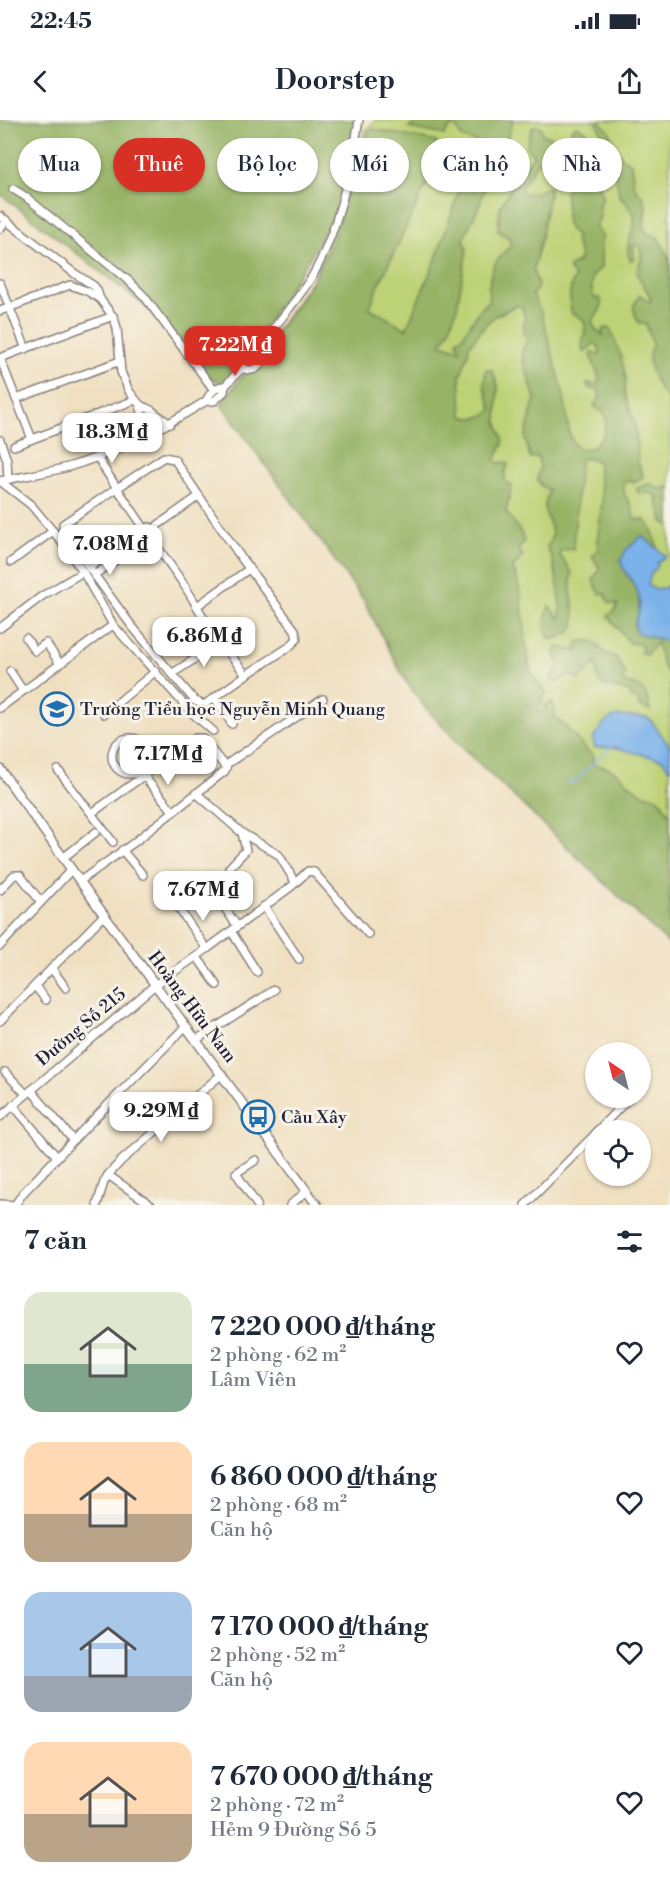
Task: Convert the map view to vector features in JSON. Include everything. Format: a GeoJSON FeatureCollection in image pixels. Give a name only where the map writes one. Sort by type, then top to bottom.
{"type":"FeatureCollection","features":[{"type":"Feature","properties":{"kind":"main road","name":"Hoàng Hữu Nam"},"geometry":{"type":"LineString","coordinates":[[0,769],[71,870],[317,1205]]}},
{"type":"Feature","properties":{"kind":"street"},"geometry":{"type":"LineString","coordinates":[[258,349],[304,288],[321,259],[343,196],[359,120]]}},
{"type":"Feature","properties":{"kind":"street"},"geometry":{"type":"LineString","coordinates":[[13,189],[26,197],[144,296],[214,390]]}},
{"type":"Feature","properties":{"kind":"street"},"geometry":{"type":"LineString","coordinates":[[0,229],[3,218],[94,286],[113,316],[117,328],[124,380],[137,403],[147,434]]}},
{"type":"Feature","properties":{"kind":"street"},"geometry":{"type":"LineString","coordinates":[[67,286],[74,273]]}},
{"type":"Feature","properties":{"kind":"street"},"geometry":{"type":"LineString","coordinates":[[0,283],[26,349]]}},
{"type":"Feature","properties":{"kind":"street"},"geometry":{"type":"LineString","coordinates":[[0,311],[67,286],[78,287],[100,298]]}},
{"type":"Feature","properties":{"kind":"street"},"geometry":{"type":"LineString","coordinates":[[32,439],[0,358],[113,316]]}},
{"type":"Feature","properties":{"kind":"street"},"geometry":{"type":"LineString","coordinates":[[251,346],[258,349],[261,355],[259,365],[253,369],[243,367],[239,361],[241,351],[251,346]]}},
{"type":"Feature","properties":{"kind":"street"},"geometry":{"type":"LineString","coordinates":[[16,399],[120,361]]}},
{"type":"Feature","properties":{"kind":"street"},"geometry":{"type":"LineString","coordinates":[[0,481],[69,466],[97,457],[147,434],[206,401],[214,401],[243,367]]}},
{"type":"Feature","properties":{"kind":"street"},"geometry":{"type":"LineString","coordinates":[[206,401],[209,394],[219,386],[225,386]]}},
{"type":"Feature","properties":{"kind":"street"},"geometry":{"type":"LineString","coordinates":[[14,446],[137,403],[170,423]]}},
{"type":"Feature","properties":{"kind":"street"},"geometry":{"type":"LineString","coordinates":[[0,440],[7,460],[8,479]]}},
{"type":"Feature","properties":{"kind":"street"},"geometry":{"type":"LineString","coordinates":[[97,457],[221,642],[246,675]]}},
{"type":"Feature","properties":{"kind":"street"},"geometry":{"type":"LineString","coordinates":[[0,481],[31,505],[86,570],[94,575],[131,625],[195,701],[204,705],[289,647],[297,639],[295,630],[249,569],[174,459],[164,457],[63,524],[63,532],[86,570],[113,626],[191,712],[213,731]]}},
{"type":"Feature","properties":{"kind":"street"},"geometry":{"type":"LineString","coordinates":[[94,575],[150,536],[158,525],[199,496]]}},
{"type":"Feature","properties":{"kind":"street"},"geometry":{"type":"LineString","coordinates":[[0,628],[42,596],[86,570],[145,528],[158,525]]}},
{"type":"Feature","properties":{"kind":"street"},"geometry":{"type":"LineString","coordinates":[[11,562],[53,531]]}},
{"type":"Feature","properties":{"kind":"street"},"geometry":{"type":"LineString","coordinates":[[197,606],[249,569]]}},
{"type":"Feature","properties":{"kind":"street"},"geometry":{"type":"LineString","coordinates":[[0,708],[113,626]]}},
{"type":"Feature","properties":{"kind":"street"},"geometry":{"type":"LineString","coordinates":[[26,638],[34,651],[46,643],[60,664]]}},
{"type":"Feature","properties":{"kind":"street"},"geometry":{"type":"LineString","coordinates":[[173,674],[221,642]]}},
{"type":"Feature","properties":{"kind":"street"},"geometry":{"type":"LineString","coordinates":[[10,671],[23,691]]}},
{"type":"Feature","properties":{"kind":"street"},"geometry":{"type":"LineString","coordinates":[[104,714],[156,671]]}},
{"type":"Feature","properties":{"kind":"street"},"geometry":{"type":"LineString","coordinates":[[214,698],[232,723]]}},
{"type":"Feature","properties":{"kind":"street"},"geometry":{"type":"LineString","coordinates":[[80,881],[147,833],[225,771],[227,764],[323,699]]}},
{"type":"Feature","properties":{"kind":"street"},"geometry":{"type":"LineString","coordinates":[[134,738],[146,746],[148,760],[142,774],[126,774],[115,766],[112,752],[120,741],[134,738]]}},
{"type":"Feature","properties":{"kind":"street"},"geometry":{"type":"LineString","coordinates":[[92,813],[142,774],[196,738],[202,738],[226,768]]}},
{"type":"Feature","properties":{"kind":"street"},"geometry":{"type":"LineString","coordinates":[[58,770],[113,842]]}},
{"type":"Feature","properties":{"kind":"street"},"geometry":{"type":"LineString","coordinates":[[142,774],[173,812]]}},
{"type":"Feature","properties":{"kind":"street"},"geometry":{"type":"LineString","coordinates":[[196,794],[242,833],[279,855],[295,882],[308,871],[314,872],[368,934]]}},
{"type":"Feature","properties":{"kind":"street"},"geometry":{"type":"LineString","coordinates":[[63,858],[96,832]]}},
{"type":"Feature","properties":{"kind":"street"},"geometry":{"type":"LineString","coordinates":[[229,868],[246,850],[242,833]]}},
{"type":"Feature","properties":{"kind":"street"},"geometry":{"type":"LineString","coordinates":[[122,850],[143,875]]}},
{"type":"Feature","properties":{"kind":"street"},"geometry":{"type":"LineString","coordinates":[[0,946],[71,870]]}},
{"type":"Feature","properties":{"kind":"street"},"geometry":{"type":"LineString","coordinates":[[0,890],[14,875],[20,874],[41,902]]}},
{"type":"Feature","properties":{"kind":"street","name":"Đường Số 215"},"geometry":{"type":"LineString","coordinates":[[2,1112],[155,985],[197,957],[295,882]]}},
{"type":"Feature","properties":{"kind":"street"},"geometry":{"type":"LineString","coordinates":[[218,898],[257,972]]}},
{"type":"Feature","properties":{"kind":"street"},"geometry":{"type":"LineString","coordinates":[[264,906],[298,959]]}},
{"type":"Feature","properties":{"kind":"street"},"geometry":{"type":"LineString","coordinates":[[179,909],[207,949]]}},
{"type":"Feature","properties":{"kind":"street"},"geometry":{"type":"LineString","coordinates":[[0,1021],[104,915]]}},
{"type":"Feature","properties":{"kind":"street"},"geometry":{"type":"LineString","coordinates":[[197,957],[217,985]]}},
{"type":"Feature","properties":{"kind":"street"},"geometry":{"type":"LineString","coordinates":[[52,969],[66,988]]}},
{"type":"Feature","properties":{"kind":"street"},"geometry":{"type":"LineString","coordinates":[[35,986],[46,1000]]}},
{"type":"Feature","properties":{"kind":"street"},"geometry":{"type":"LineString","coordinates":[[196,1040],[274,990]]}},
{"type":"Feature","properties":{"kind":"street"},"geometry":{"type":"LineString","coordinates":[[0,1204],[15,1205],[23,1193],[73,1140],[186,1026]]}},
{"type":"Feature","properties":{"kind":"street"},"geometry":{"type":"LineString","coordinates":[[5,1072],[28,1092],[73,1140]]}},
{"type":"Feature","properties":{"kind":"street"},"geometry":{"type":"LineString","coordinates":[[97,1205],[104,1182],[121,1161],[222,1074]]}},
{"type":"Feature","properties":{"kind":"street"},"geometry":{"type":"LineString","coordinates":[[13,1105],[57,1157]]}},
{"type":"Feature","properties":{"kind":"street"},"geometry":{"type":"LineString","coordinates":[[608,1120],[619,1108]]}},
{"type":"Feature","properties":{"kind":"street"},"geometry":{"type":"LineString","coordinates":[[525,1205],[585,1143]]}},
{"type":"Feature","properties":{"kind":"street"},"geometry":{"type":"LineString","coordinates":[[256,1160],[236,1173],[257,1205]]}},
{"type":"Feature","properties":{"kind":"street"},"geometry":{"type":"LineString","coordinates":[[108,1175],[151,1205]]}},
{"type":"Feature","properties":{"kind":"street"},"geometry":{"type":"LineString","coordinates":[[290,1205],[306,1191]]}},
{"type":"Feature","properties":{"kind":"green space"},"geometry":{"type":"Polygon","coordinates":[[[0,120],[355,120],[352,138],[330,138],[330,192],[341,192],[338,208],[309,259],[226,386],[204,374],[151,311],[0,194],[0,120]]]}},
{"type":"Feature","properties":{"kind":"green space"},"geometry":{"type":"Polygon","coordinates":[[[376,120],[670,120],[670,945],[465,750],[424,706],[404,678],[363,599],[221,404],[314,277],[346,192],[409,192],[409,138],[363,138],[364,133],[376,120]]]}},
{"type":"Feature","properties":{"kind":"green space"},"geometry":{"type":"Polygon","coordinates":[[[419,120],[513,120],[507,138],[464,138],[461,137],[455,125],[449,128],[445,135],[409,128],[419,120]]]}},
{"type":"Feature","properties":{"kind":"green space"},"geometry":{"type":"Polygon","coordinates":[[[600,122],[612,138],[604,138],[597,123],[600,122]]]}},
{"type":"Feature","properties":{"kind":"green space"},"geometry":{"type":"Polygon","coordinates":[[[534,126],[541,127],[543,135],[551,136],[551,138],[542,138],[542,162],[538,161],[530,174],[530,161],[534,155],[530,152],[529,138],[534,126]]]}},
{"type":"Feature","properties":{"kind":"green space"},"geometry":{"type":"Polygon","coordinates":[[[577,126],[587,131],[588,138],[577,138],[571,132],[572,128],[577,126]]]}},
{"type":"Feature","properties":{"kind":"green space"},"geometry":{"type":"Polygon","coordinates":[[[373,129],[421,139],[423,192],[370,308],[406,329],[437,256],[459,192],[484,192],[464,238],[467,249],[457,307],[449,331],[441,344],[460,350],[457,340],[463,336],[478,312],[489,301],[492,270],[499,258],[511,246],[508,237],[498,231],[500,207],[509,192],[526,193],[542,189],[542,192],[549,192],[533,270],[538,285],[532,294],[541,312],[564,396],[569,432],[573,443],[577,448],[593,447],[604,434],[606,420],[604,413],[594,406],[600,397],[598,389],[590,389],[587,386],[588,383],[596,385],[599,381],[591,353],[600,355],[599,347],[594,343],[584,353],[582,350],[585,324],[583,320],[572,314],[571,310],[571,290],[575,277],[569,267],[579,261],[580,255],[576,235],[568,226],[565,192],[601,192],[603,199],[599,204],[600,217],[595,227],[603,237],[601,240],[601,268],[593,275],[592,293],[595,298],[600,298],[601,306],[592,322],[596,330],[603,335],[603,329],[610,328],[621,356],[627,400],[635,424],[638,462],[643,477],[634,482],[630,480],[623,483],[624,493],[632,507],[634,519],[645,520],[650,527],[658,551],[642,536],[631,545],[623,568],[639,596],[639,609],[634,626],[638,633],[670,642],[670,676],[663,666],[657,643],[646,655],[641,652],[640,644],[630,643],[608,616],[618,604],[609,603],[605,593],[600,594],[593,580],[600,569],[592,556],[598,550],[602,506],[598,461],[584,458],[580,460],[573,549],[561,550],[560,555],[572,573],[574,626],[569,633],[551,640],[548,636],[546,619],[549,606],[560,619],[560,601],[555,572],[547,547],[552,536],[545,507],[549,490],[542,487],[537,480],[540,467],[538,457],[530,458],[525,438],[535,398],[523,361],[522,352],[527,339],[523,332],[525,319],[522,307],[517,305],[495,316],[469,346],[460,377],[462,416],[478,418],[492,410],[484,385],[486,369],[492,370],[498,386],[497,422],[503,438],[503,444],[495,460],[498,463],[508,464],[505,481],[512,486],[506,511],[519,529],[524,541],[518,550],[523,555],[513,568],[521,597],[529,667],[535,680],[546,692],[537,713],[541,713],[546,705],[553,702],[556,719],[594,756],[592,762],[595,765],[615,772],[642,793],[659,798],[670,815],[670,945],[465,750],[424,706],[404,678],[363,599],[221,404],[294,309],[316,275],[333,240],[347,192],[409,192],[409,138],[366,138],[373,129]]]}},
{"type":"Feature","properties":{"kind":"green space"},"geometry":{"type":"Polygon","coordinates":[[[622,158],[631,163],[634,186],[644,199],[646,207],[644,225],[647,234],[656,237],[662,243],[670,261],[670,412],[668,411],[669,400],[664,396],[652,374],[649,357],[653,345],[646,324],[639,323],[634,312],[635,302],[640,295],[650,302],[651,298],[637,274],[641,256],[638,245],[633,246],[635,258],[633,260],[630,260],[628,254],[634,227],[634,215],[618,192],[622,192],[622,158]]]}},
{"type":"Feature","properties":{"kind":"green space"},"geometry":{"type":"Polygon","coordinates":[[[650,484],[661,489],[670,487],[670,525],[664,523],[657,495],[640,494],[637,491],[637,488],[650,484]]]}},
{"type":"Feature","properties":{"kind":"green space"},"geometry":{"type":"Polygon","coordinates":[[[582,641],[593,641],[604,652],[616,657],[626,675],[622,679],[627,684],[642,689],[647,696],[650,711],[639,706],[638,699],[630,698],[631,693],[601,684],[596,663],[579,680],[571,675],[555,682],[550,678],[559,666],[555,652],[557,647],[577,651],[576,644],[582,641]]]}},
{"type":"Feature","properties":{"kind":"water"},"geometry":{"type":"Polygon","coordinates":[[[642,536],[666,556],[657,563],[658,566],[651,574],[648,585],[654,589],[665,588],[670,583],[670,642],[638,633],[634,627],[640,601],[634,584],[622,567],[621,560],[626,550],[642,536]]]}},
{"type":"Feature","properties":{"kind":"water"},"geometry":{"type":"Polygon","coordinates":[[[622,716],[648,718],[652,722],[670,747],[670,771],[663,760],[613,747],[595,748],[593,739],[601,726],[612,718],[622,716]]]}},
{"type":"Feature","properties":{"kind":"waterway"},"geometry":{"type":"LineString","coordinates":[[568,783],[577,781],[612,746]]}},
{"type":"Feature","properties":{"kind":"place","name":"Trường Tiểu học Nguyễn Minh Quang"},"geometry":{"type":"Point","coordinates":[57,709]}},
{"type":"Feature","properties":{"kind":"place","name":"Cầu Xây"},"geometry":{"type":"Point","coordinates":[258,1117]}}]}
